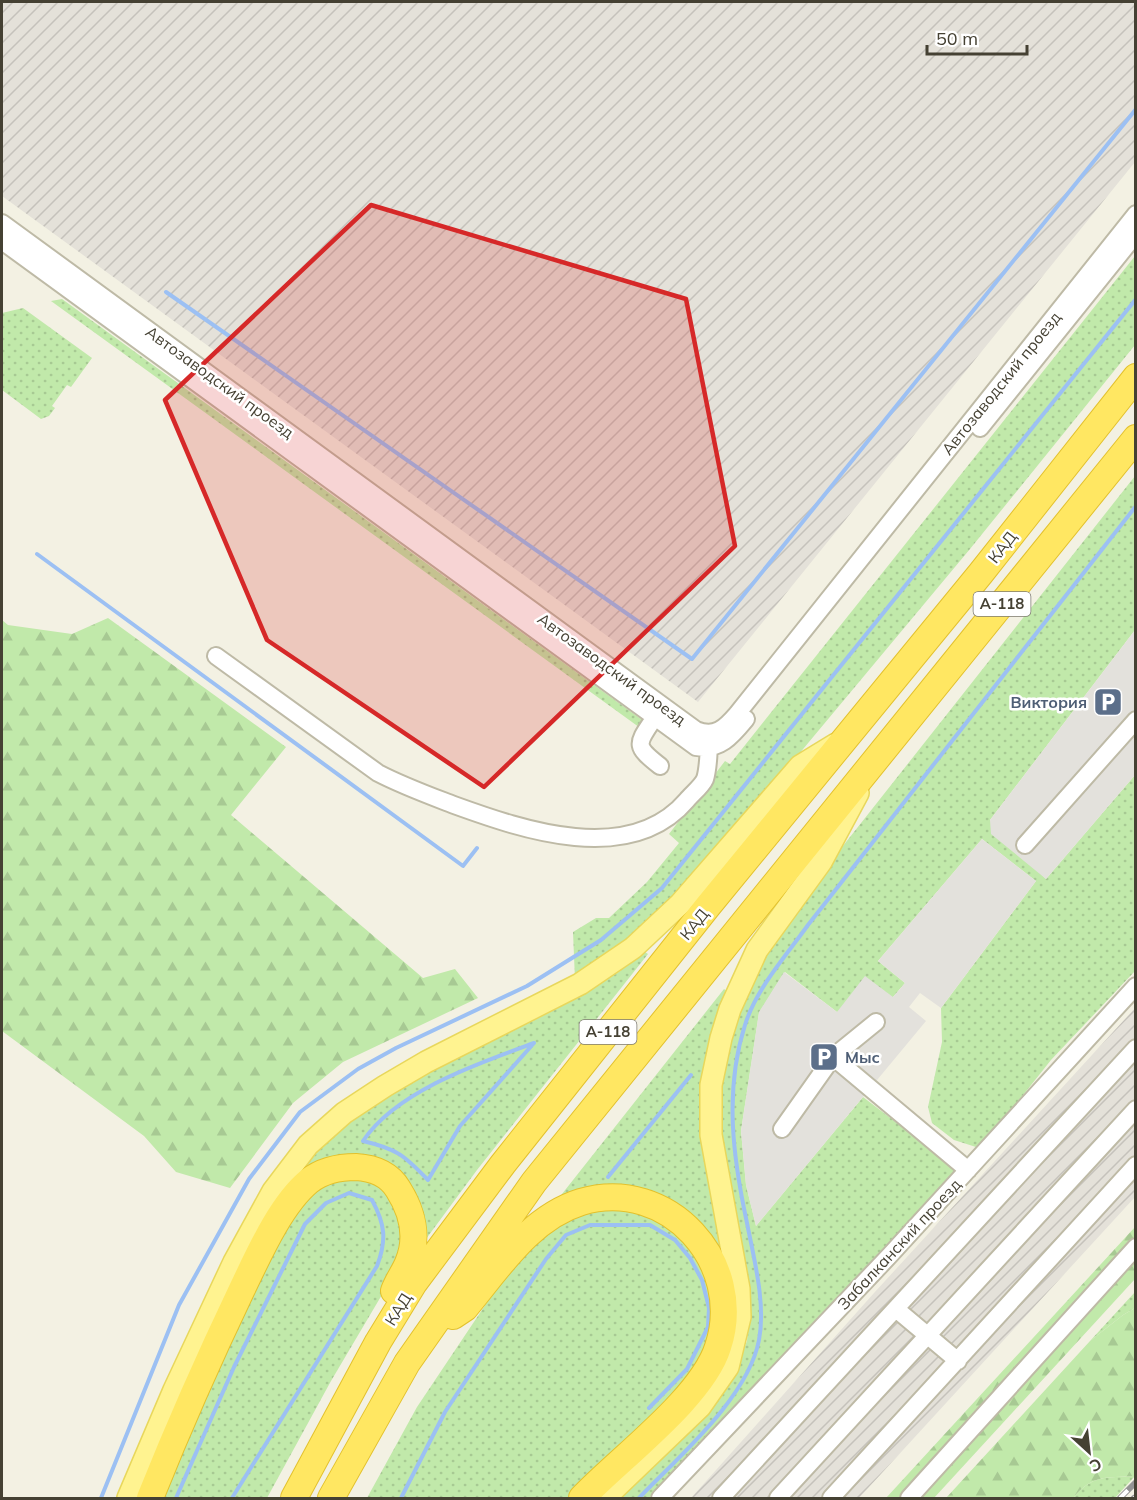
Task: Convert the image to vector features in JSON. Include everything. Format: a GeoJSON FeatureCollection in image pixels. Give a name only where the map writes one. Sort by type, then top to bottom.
{"type":"FeatureCollection","features":[{"type":"Feature","properties":{"kind":"highway","name":"КАД"},"geometry":{"type":"LineString","coordinates":[[294,1498],[378,1342],[414,1283],[510,1154],[708,906],[852,734],[1136,377]]}},
{"type":"Feature","properties":{"kind":"highway","name":"А-118"},"geometry":{"type":"LineString","coordinates":[[331,1498],[379,1410],[430,1330],[534,1182],[1136,438]]}},
{"type":"Feature","properties":{"kind":"highway"},"geometry":{"type":"LineString","coordinates":[[150,1498],[195,1386],[266,1241],[289,1204],[307,1183],[322,1172],[343,1167],[365,1167],[381,1172],[395,1184],[407,1203],[414,1222],[409,1262],[399,1278],[378,1342]]}},
{"type":"Feature","properties":{"kind":"highway"},"geometry":{"type":"LineString","coordinates":[[430,1330],[465,1308],[537,1225],[580,1203],[604,1197],[644,1201],[685,1223],[711,1256],[719,1278],[724,1320],[718,1347],[709,1367],[691,1394],[582,1498]]}},
{"type":"Feature","properties":{"kind":"main road"},"geometry":{"type":"LineString","coordinates":[[128,1498],[174,1390],[243,1243],[273,1191],[308,1145],[344,1113],[385,1086],[426,1062],[580,984],[633,948],[654,932],[680,904],[800,766],[852,734]]}},
{"type":"Feature","properties":{"kind":"main road"},"geometry":{"type":"LineString","coordinates":[[605,1498],[700,1407],[728,1366],[740,1317],[739,1289],[711,1135],[711,1085],[721,1038],[730,1009],[757,950],[821,862],[877,759]]}},
{"type":"Feature","properties":{"kind":"street","name":"Автозаводский проезд"},"geometry":{"type":"LineString","coordinates":[[709,741],[737,714],[1136,214]]}},
{"type":"Feature","properties":{"kind":"street","name":"Автозаводский проезд"},"geometry":{"type":"LineString","coordinates":[[2,223],[709,741]]}},
{"type":"Feature","properties":{"kind":"street","name":"Автозаводский проезд"},"geometry":{"type":"LineString","coordinates":[[2,242],[696,747],[709,741],[732,736],[1136,234]]}},
{"type":"Feature","properties":{"kind":"street"},"geometry":{"type":"LineString","coordinates":[[216,656],[378,773],[400,784],[504,823],[572,836],[611,837],[660,824],[672,815],[704,779],[709,741]]}},
{"type":"Feature","properties":{"kind":"street"},"geometry":{"type":"LineString","coordinates":[[655,717],[639,740],[642,752],[660,766]]}},
{"type":"Feature","properties":{"kind":"street"},"geometry":{"type":"LineString","coordinates":[[1025,845],[1136,720]]}},
{"type":"Feature","properties":{"kind":"street","name":"Забалканский проезд"},"geometry":{"type":"LineString","coordinates":[[660,1498],[968,1170],[1136,986]]}},
{"type":"Feature","properties":{"kind":"street"},"geometry":{"type":"LineString","coordinates":[[782,1128],[833,1057],[876,1022]]}},
{"type":"Feature","properties":{"kind":"street"},"geometry":{"type":"LineString","coordinates":[[721,1498],[1136,1048]]}},
{"type":"Feature","properties":{"kind":"street"},"geometry":{"type":"LineString","coordinates":[[833,1057],[968,1170]]}},
{"type":"Feature","properties":{"kind":"street"},"geometry":{"type":"LineString","coordinates":[[778,1498],[1136,1109]]}},
{"type":"Feature","properties":{"kind":"street"},"geometry":{"type":"LineString","coordinates":[[831,1498],[1136,1165]]}},
{"type":"Feature","properties":{"kind":"street"},"geometry":{"type":"LineString","coordinates":[[909,1498],[1136,1247]]}},
{"type":"Feature","properties":{"kind":"street"},"geometry":{"type":"LineString","coordinates":[[896,1309],[958,1361]]}},
{"type":"Feature","properties":{"kind":"highlighted area"},"geometry":{"type":"Polygon","coordinates":[[[371,205],[686,299],[735,546],[484,787],[267,640],[165,400],[371,205]]]}},
{"type":"Feature","properties":{"kind":"shaded area"},"geometry":{"type":"Polygon","coordinates":[[[2,2],[1135,2],[1135,162],[698,702],[2,196],[2,2]]]}},
{"type":"Feature","properties":{"kind":"shaded area","name":"Виктория"},"geometry":{"type":"Polygon","coordinates":[[[1135,630],[1135,775],[1046,879],[991,834],[990,820],[1135,630]]]}},
{"type":"Feature","properties":{"kind":"shaded area","name":"Мыс"},"geometry":{"type":"Polygon","coordinates":[[[982,839],[1036,881],[941,1008],[920,993],[909,1007],[926,1021],[756,1226],[746,1185],[741,1131],[759,1012],[784,972],[837,1012],[865,976],[893,997],[905,983],[878,961],[982,839]]]}},
{"type":"Feature","properties":{"kind":"shaded area"},"geometry":{"type":"Polygon","coordinates":[[[1135,1008],[1135,1197],[859,1498],[691,1498],[874,1293],[1135,1008]]]}},
{"type":"Feature","properties":{"kind":"green space"},"geometry":{"type":"Polygon","coordinates":[[[1135,256],[1135,345],[970,549],[693,881],[641,934],[575,980],[573,932],[596,918],[609,918],[647,882],[679,843],[669,834],[725,761],[730,764],[1135,256]]]}},
{"type":"Feature","properties":{"kind":"green space"},"geometry":{"type":"Polygon","coordinates":[[[62,299],[645,722],[643,730],[51,301],[62,299]]]}},
{"type":"Feature","properties":{"kind":"green space"},"geometry":{"type":"Polygon","coordinates":[[[23,308],[92,358],[71,387],[67,385],[52,406],[55,408],[49,416],[41,419],[2,390],[2,313],[23,308]]]}},
{"type":"Feature","properties":{"kind":"green space"},"geometry":{"type":"Polygon","coordinates":[[[1135,476],[1135,630],[990,820],[1046,879],[1135,775],[1135,971],[1051,1060],[992,1134],[976,1147],[954,1140],[932,1123],[928,1107],[942,1042],[941,1008],[1036,881],[982,839],[878,961],[905,983],[893,997],[837,1012],[785,972],[759,1013],[741,1131],[746,1185],[756,1226],[863,1097],[953,1166],[955,1174],[880,1257],[649,1498],[616,1498],[734,1375],[747,1341],[750,1305],[747,1268],[718,1136],[719,1092],[724,1054],[754,975],[790,913],[1135,476]]]}},
{"type":"Feature","properties":{"kind":"green space"},"geometry":{"type":"Polygon","coordinates":[[[108,618],[286,747],[231,815],[423,978],[455,969],[478,998],[343,1062],[293,1103],[230,1188],[176,1172],[144,1136],[2,1031],[2,620],[8,625],[72,634],[108,618]]]}},
{"type":"Feature","properties":{"kind":"green space"},"geometry":{"type":"Polygon","coordinates":[[[645,952],[648,954],[477,1170],[426,1239],[419,1200],[411,1188],[311,1170],[301,1171],[336,1134],[377,1103],[420,1076],[604,982],[645,952]]]}},
{"type":"Feature","properties":{"kind":"green space"},"geometry":{"type":"Polygon","coordinates":[[[724,989],[728,992],[707,1053],[724,1251],[720,1252],[689,1215],[558,1199],[724,989]]]}},
{"type":"Feature","properties":{"kind":"green space"},"geometry":{"type":"Polygon","coordinates":[[[341,1176],[374,1181],[393,1194],[405,1218],[396,1271],[331,1381],[267,1498],[158,1498],[278,1237],[312,1192],[330,1180],[341,1176]]]}},
{"type":"Feature","properties":{"kind":"green space"},"geometry":{"type":"Polygon","coordinates":[[[613,1206],[649,1214],[679,1231],[699,1257],[712,1286],[716,1321],[693,1376],[571,1498],[367,1498],[417,1407],[508,1271],[531,1242],[572,1213],[613,1206]]]}},
{"type":"Feature","properties":{"kind":"green space"},"geometry":{"type":"Polygon","coordinates":[[[1135,1227],[1135,1279],[934,1498],[886,1498],[1135,1227]]]}},
{"type":"Feature","properties":{"kind":"green space"},"geometry":{"type":"Polygon","coordinates":[[[1135,1292],[1135,1308],[1090,1341],[1135,1292]]]}},
{"type":"Feature","properties":{"kind":"green space"},"geometry":{"type":"Polygon","coordinates":[[[1135,1308],[1135,1476],[1094,1481],[1080,1490],[1073,1498],[946,1498],[1090,1341],[1135,1308]]]}},
{"type":"Feature","properties":{"kind":"green space"},"geometry":{"type":"Polygon","coordinates":[[[1135,1476],[1115,1498],[1073,1498],[1080,1490],[1094,1481],[1135,1476]]]}},
{"type":"Feature","properties":{"kind":"waterway"},"geometry":{"type":"LineString","coordinates":[[166,292],[692,659],[1136,109]]}},
{"type":"Feature","properties":{"kind":"waterway"},"geometry":{"type":"LineString","coordinates":[[101,1498],[179,1305],[249,1179],[300,1112],[358,1069],[396,1048],[527,986],[601,940],[662,888],[1136,299]]}},
{"type":"Feature","properties":{"kind":"waterway"},"geometry":{"type":"LineString","coordinates":[[639,1498],[710,1425],[726,1405],[752,1362],[759,1340],[760,1297],[738,1174],[733,1124],[734,1075],[738,1050],[756,999],[772,973],[808,925],[1136,506]]}},
{"type":"Feature","properties":{"kind":"waterway"},"geometry":{"type":"LineString","coordinates":[[37,554],[463,866],[477,848]]}},
{"type":"Feature","properties":{"kind":"waterway"},"geometry":{"type":"LineString","coordinates":[[534,1043],[460,1126],[428,1180],[399,1154],[363,1141],[378,1123],[417,1093],[464,1070],[534,1043]]}},
{"type":"Feature","properties":{"kind":"waterway"},"geometry":{"type":"LineString","coordinates":[[608,1177],[691,1075]]}},
{"type":"Feature","properties":{"kind":"waterway"},"geometry":{"type":"LineString","coordinates":[[176,1498],[234,1367],[305,1224],[326,1203],[349,1193],[372,1200],[380,1217],[383,1232],[377,1266],[232,1498]]}},
{"type":"Feature","properties":{"kind":"waterway"},"geometry":{"type":"LineString","coordinates":[[401,1498],[445,1412],[546,1259],[566,1235],[590,1225],[650,1225],[675,1240],[690,1258],[702,1280],[709,1308],[708,1327],[687,1369],[649,1408]]}},
{"type":"Feature","properties":{"kind":"railway"},"geometry":{"type":"LineString","coordinates":[[1120,1498],[1136,1482]]}},
{"type":"Feature","properties":{"kind":"place","name":"Виктория"},"geometry":{"type":"Point","coordinates":[1108,702]}},
{"type":"Feature","properties":{"kind":"place","name":"Мыс"},"geometry":{"type":"Point","coordinates":[824,1057]}}]}
